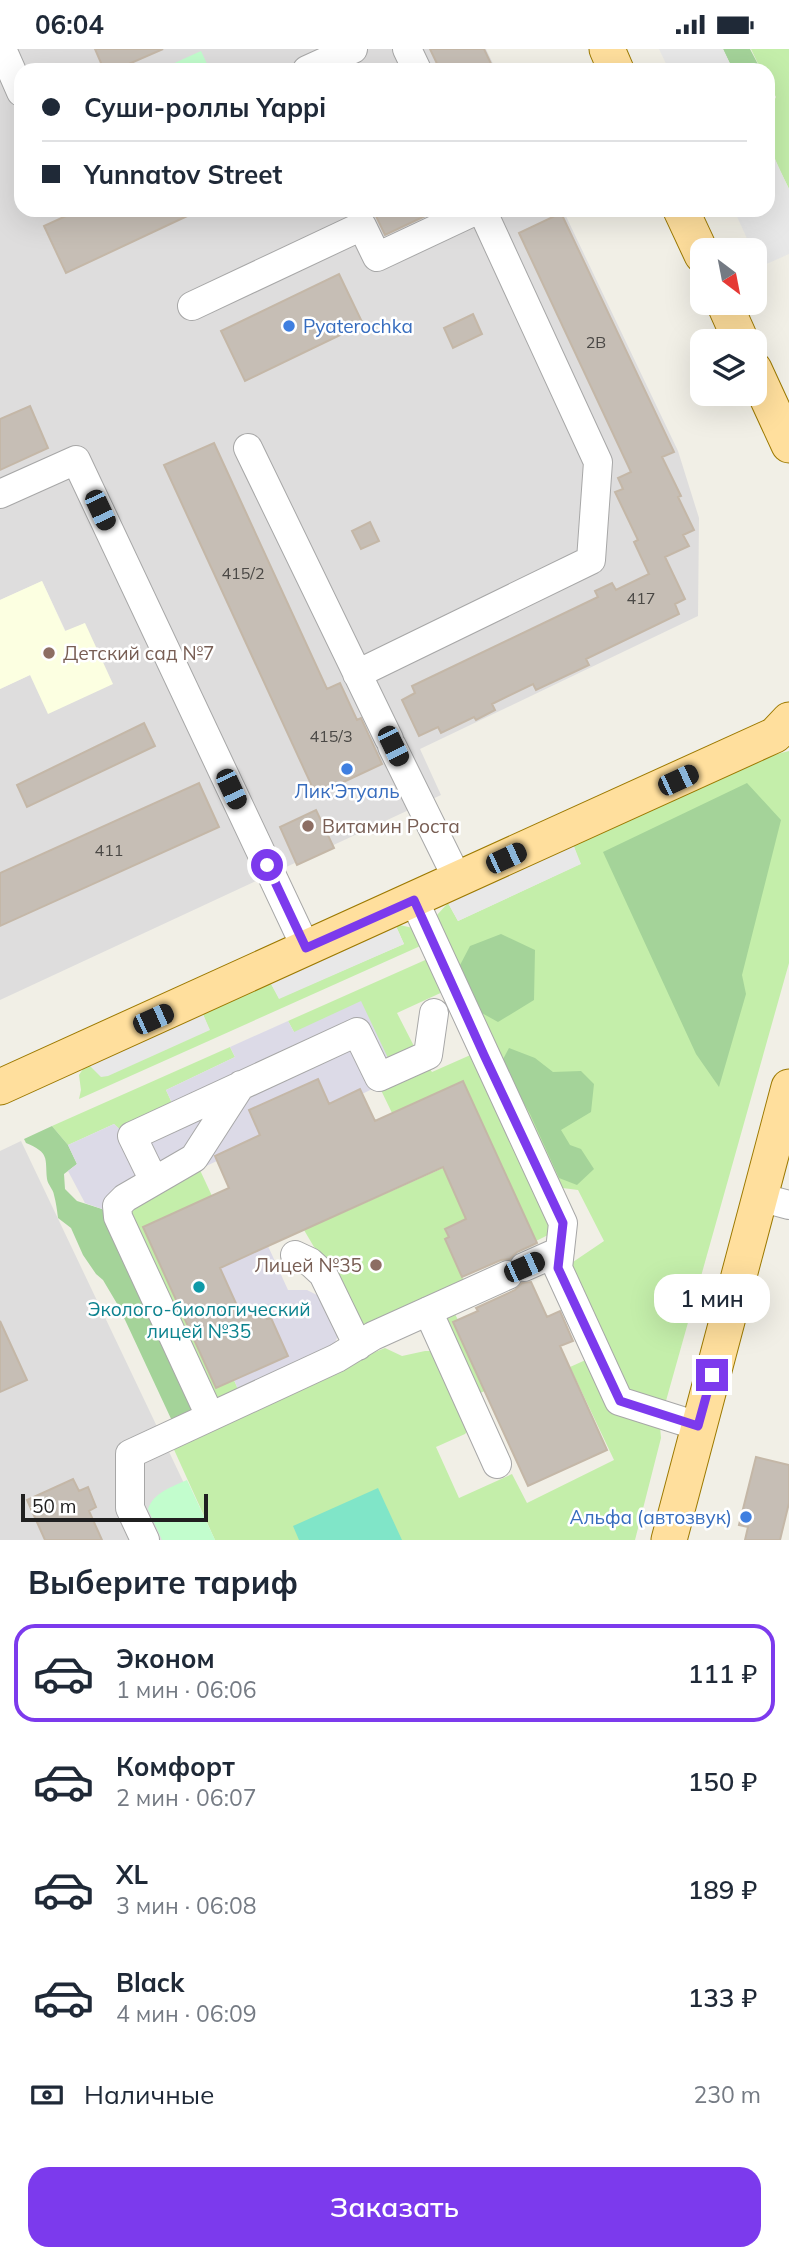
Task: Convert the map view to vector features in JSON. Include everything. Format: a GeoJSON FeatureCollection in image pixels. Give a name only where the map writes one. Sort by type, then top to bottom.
{"type":"FeatureCollection","features":[{"type":"Feature","properties":{"kind":"main road"},"geometry":{"type":"LineString","coordinates":[[684,217],[694,238]]}},
{"type":"Feature","properties":{"kind":"main road"},"geometry":{"type":"LineString","coordinates":[[767,397],[789,445]]}},
{"type":"Feature","properties":{"kind":"main road"},"geometry":{"type":"LineString","coordinates":[[0,1087],[785,730]]}},
{"type":"Feature","properties":{"kind":"main road"},"geometry":{"type":"LineString","coordinates":[[669,1540],[698,1426],[774,1201],[789,1087]]}},
{"type":"Feature","properties":{"kind":"lane"},"geometry":{"type":"LineString","coordinates":[[2,49],[14,76]]}},
{"type":"Feature","properties":{"kind":"lane"},"geometry":{"type":"LineString","coordinates":[[322,63],[353,49]]}},
{"type":"Feature","properties":{"kind":"lane"},"geometry":{"type":"LineString","coordinates":[[192,306],[362,226],[377,257],[465,217]]}},
{"type":"Feature","properties":{"kind":"lane"},"geometry":{"type":"LineString","coordinates":[[357,674],[591,560],[598,462],[483,217]]}},
{"type":"Feature","properties":{"kind":"lane"},"geometry":{"type":"LineString","coordinates":[[247,448],[458,880]]}},
{"type":"Feature","properties":{"kind":"lane"},"geometry":{"type":"LineString","coordinates":[[0,494],[76,460],[306,948]]}},
{"type":"Feature","properties":{"kind":"lane"},"geometry":{"type":"LineString","coordinates":[[414,900],[563,1223],[558,1268],[620,1401],[698,1426]]}},
{"type":"Feature","properties":{"kind":"lane"},"geometry":{"type":"LineString","coordinates":[[154,1181],[132,1136],[357,1032],[379,1077],[428,1055],[434,1013]]}},
{"type":"Feature","properties":{"kind":"lane"},"geometry":{"type":"LineString","coordinates":[[210,1416],[118,1217],[117,1206],[125,1198],[194,1158],[242,1085]]}},
{"type":"Feature","properties":{"kind":"lane"},"geometry":{"type":"LineString","coordinates":[[145,1540],[130,1508],[130,1454],[337,1358],[373,1336],[560,1251]]}},
{"type":"Feature","properties":{"kind":"lane"},"geometry":{"type":"LineString","coordinates":[[295,1255],[310,1262],[323,1274],[358,1346]]}},
{"type":"Feature","properties":{"kind":"lane"},"geometry":{"type":"LineString","coordinates":[[428,1311],[497,1464]]}},
{"type":"Feature","properties":{"kind":"shaded area"},"geometry":{"type":"Polygon","coordinates":[[[0,49],[486,49],[493,63],[14,63],[14,217],[566,217],[678,451],[699,518],[698,616],[420,749],[441,795],[0,1000],[0,689],[30,675],[85,623],[66,632],[42,581],[0,600],[0,49]]]}},
{"type":"Feature","properties":{"kind":"shaded area"},"geometry":{"type":"Polygon","coordinates":[[[659,49],[723,49],[730,63],[666,63],[659,49]]]}},
{"type":"Feature","properties":{"kind":"shaded area"},"geometry":{"type":"Polygon","coordinates":[[[775,160],[789,189],[789,254],[767,264],[767,238],[747,238],[737,217],[775,217],[775,160]]]}},
{"type":"Feature","properties":{"kind":"shaded area","name":"Детский сад №7"},"geometry":{"type":"Polygon","coordinates":[[[42,581],[65,631],[85,623],[113,684],[48,714],[30,675],[0,689],[0,600],[42,581]]]}},
{"type":"Feature","properties":{"kind":"shaded area"},"geometry":{"type":"Polygon","coordinates":[[[573,844],[581,864],[458,921],[448,903],[573,844]]]}},
{"type":"Feature","properties":{"kind":"shaded area"},"geometry":{"type":"Polygon","coordinates":[[[395,924],[404,944],[279,999],[269,980],[395,924]]]}},
{"type":"Feature","properties":{"kind":"shaded area"},"geometry":{"type":"Polygon","coordinates":[[[361,1001],[397,1077],[362,1094],[360,1090],[215,1156],[217,1161],[169,1183],[172,1187],[109,1216],[102,1209],[85,1203],[68,1171],[77,1164],[68,1145],[114,1124],[125,1134],[175,1109],[166,1090],[235,1057],[230,1047],[288,1021],[294,1032],[361,1001]]]}},
{"type":"Feature","properties":{"kind":"shaded area"},"geometry":{"type":"Polygon","coordinates":[[[202,1012],[210,1030],[108,1076],[101,1077],[87,1063],[202,1012]]]}},
{"type":"Feature","properties":{"kind":"shaded area"},"geometry":{"type":"Polygon","coordinates":[[[21,1141],[211,1540],[0,1540],[0,1151],[21,1141]]]}},
{"type":"Feature","properties":{"kind":"shaded area"},"geometry":{"type":"Polygon","coordinates":[[[268,1246],[288,1290],[307,1290],[326,1303],[338,1332],[337,1338],[334,1345],[240,1394],[234,1380],[288,1355],[271,1318],[267,1319],[263,1310],[243,1319],[220,1268],[268,1246]]]}},
{"type":"Feature","properties":{"kind":"green space"},"geometry":{"type":"Polygon","coordinates":[[[723,49],[750,49],[757,63],[730,63],[723,49]]]}},
{"type":"Feature","properties":{"kind":"green space"},"geometry":{"type":"Polygon","coordinates":[[[751,49],[789,49],[789,189],[775,157],[775,63],[758,63],[751,49]]]}},
{"type":"Feature","properties":{"kind":"green space"},"geometry":{"type":"Polygon","coordinates":[[[201,51],[207,63],[174,63],[201,51]]]}},
{"type":"Feature","properties":{"kind":"green space"},"geometry":{"type":"Polygon","coordinates":[[[789,751],[789,963],[664,1408],[631,1397],[571,1279],[573,1262],[604,1241],[578,1190],[555,1187],[440,931],[437,915],[448,903],[458,921],[580,864],[573,844],[773,755],[789,751]]]}},
{"type":"Feature","properties":{"kind":"green space"},"geometry":{"type":"Polygon","coordinates":[[[747,783],[781,820],[742,975],[746,994],[719,1087],[696,1054],[603,852],[747,783]]]}},
{"type":"Feature","properties":{"kind":"green space"},"geometry":{"type":"Polygon","coordinates":[[[395,924],[413,928],[427,943],[79,1099],[79,1075],[87,1063],[209,1029],[202,1012],[269,980],[279,998],[404,944],[395,924]]]}},
{"type":"Feature","properties":{"kind":"green space"},"geometry":{"type":"Polygon","coordinates":[[[501,934],[535,950],[534,1000],[498,1022],[480,1012],[459,967],[470,946],[501,934]]]}},
{"type":"Feature","properties":{"kind":"green space"},"geometry":{"type":"Polygon","coordinates":[[[432,957],[447,990],[397,1013],[417,1052],[391,1064],[294,1032],[288,1021],[432,957]]]}},
{"type":"Feature","properties":{"kind":"green space"},"geometry":{"type":"Polygon","coordinates":[[[230,1047],[235,1057],[166,1090],[175,1110],[124,1134],[114,1124],[68,1145],[52,1126],[230,1047]]]}},
{"type":"Feature","properties":{"kind":"green space"},"geometry":{"type":"Polygon","coordinates":[[[509,1048],[535,1058],[553,1072],[581,1071],[594,1084],[591,1112],[561,1130],[570,1145],[581,1149],[594,1169],[577,1185],[559,1178],[530,1114],[501,1063],[509,1048]]]}},
{"type":"Feature","properties":{"kind":"green space"},"geometry":{"type":"Polygon","coordinates":[[[475,1053],[558,1230],[536,1241],[463,1081],[392,1113],[379,1086],[426,1063],[432,1072],[475,1053]]]}},
{"type":"Feature","properties":{"kind":"green space"},"geometry":{"type":"Polygon","coordinates":[[[52,1126],[68,1145],[77,1164],[64,1174],[65,1189],[77,1201],[102,1209],[110,1218],[195,1413],[173,1423],[119,1307],[103,1280],[83,1255],[71,1228],[58,1218],[43,1153],[24,1139],[52,1126]]]}},
{"type":"Feature","properties":{"kind":"green space"},"geometry":{"type":"Polygon","coordinates":[[[199,1168],[212,1196],[143,1228],[216,1388],[234,1380],[240,1394],[212,1407],[126,1209],[172,1187],[199,1168]]]}},
{"type":"Feature","properties":{"kind":"green space"},"geometry":{"type":"Polygon","coordinates":[[[443,1168],[466,1219],[445,1230],[449,1237],[445,1240],[464,1280],[362,1328],[331,1277],[320,1252],[304,1230],[443,1168]]]}},
{"type":"Feature","properties":{"kind":"green space"},"geometry":{"type":"Polygon","coordinates":[[[453,1310],[458,1320],[453,1323],[485,1391],[477,1394],[446,1322],[448,1314],[453,1310]]]}},
{"type":"Feature","properties":{"kind":"green space"},"geometry":{"type":"Polygon","coordinates":[[[385,1348],[402,1356],[435,1351],[470,1428],[465,1434],[436,1447],[459,1498],[512,1474],[527,1503],[614,1460],[570,1367],[590,1358],[660,1426],[661,1438],[635,1540],[215,1540],[171,1443],[332,1369],[385,1348]]]}},
{"type":"Feature","properties":{"kind":"green space"},"geometry":{"type":"Polygon","coordinates":[[[187,1480],[215,1540],[162,1540],[148,1509],[159,1494],[187,1480]]]}},
{"type":"Feature","properties":{"kind":"green space"},"geometry":{"type":"Polygon","coordinates":[[[378,1488],[402,1540],[299,1540],[293,1526],[378,1488]]]}},
{"type":"Feature","properties":{"kind":"building"},"geometry":{"type":"Polygon","coordinates":[[[95,49],[163,49],[131,63],[101,63],[95,49]]]}},
{"type":"Feature","properties":{"kind":"building"},"geometry":{"type":"Polygon","coordinates":[[[430,49],[484,49],[491,63],[437,63],[430,49]]]}},
{"type":"Feature","properties":{"kind":"building"},"geometry":{"type":"Polygon","coordinates":[[[64,217],[185,217],[66,273],[44,226],[64,217]]]}},
{"type":"Feature","properties":{"kind":"building"},"geometry":{"type":"Polygon","coordinates":[[[376,217],[423,217],[385,235],[376,217]]]}},
{"type":"Feature","properties":{"kind":"building"},"geometry":{"type":"Polygon","coordinates":[[[553,217],[563,217],[674,452],[662,457],[694,530],[683,535],[689,546],[665,557],[685,599],[675,604],[679,614],[586,659],[589,665],[536,690],[533,684],[492,704],[495,710],[476,720],[474,717],[441,733],[438,727],[419,736],[402,700],[415,693],[412,686],[598,597],[595,591],[612,583],[616,590],[649,574],[634,542],[638,540],[615,492],[623,489],[618,478],[631,472],[519,233],[553,217]]]}},
{"type":"Feature","properties":{"kind":"building"},"geometry":{"type":"Polygon","coordinates":[[[339,274],[363,324],[245,381],[221,331],[339,274]]]}},
{"type":"Feature","properties":{"kind":"building"},"geometry":{"type":"Polygon","coordinates":[[[473,314],[482,334],[453,348],[444,328],[473,314]]]}},
{"type":"Feature","properties":{"kind":"building"},"geometry":{"type":"Polygon","coordinates":[[[30,406],[48,448],[0,470],[0,419],[30,406]]]}},
{"type":"Feature","properties":{"kind":"building"},"geometry":{"type":"Polygon","coordinates":[[[214,443],[327,689],[340,683],[357,720],[361,718],[382,764],[316,795],[164,465],[214,443]]]}},
{"type":"Feature","properties":{"kind":"building"},"geometry":{"type":"Polygon","coordinates":[[[370,522],[379,541],[361,549],[352,531],[370,522]]]}},
{"type":"Feature","properties":{"kind":"building"},"geometry":{"type":"Polygon","coordinates":[[[144,723],[155,746],[27,807],[17,785],[144,723]]]}},
{"type":"Feature","properties":{"kind":"building"},"geometry":{"type":"Polygon","coordinates":[[[199,783],[219,827],[0,926],[0,873],[199,783]]]}},
{"type":"Feature","properties":{"kind":"building"},"geometry":{"type":"Polygon","coordinates":[[[316,810],[334,848],[297,865],[280,827],[316,810]]]}},
{"type":"Feature","properties":{"kind":"building","name":"Эколого-биологический лицей №35"},"geometry":{"type":"Polygon","coordinates":[[[318,1079],[329,1104],[360,1089],[375,1121],[463,1081],[537,1243],[517,1252],[510,1259],[501,1260],[462,1277],[445,1239],[449,1237],[445,1229],[466,1219],[443,1167],[268,1246],[220,1268],[243,1319],[263,1310],[267,1319],[271,1318],[288,1356],[216,1388],[143,1227],[229,1188],[215,1156],[260,1135],[249,1110],[318,1079]]]}},
{"type":"Feature","properties":{"kind":"building"},"geometry":{"type":"Polygon","coordinates":[[[531,1282],[547,1317],[560,1311],[573,1341],[560,1346],[607,1450],[528,1486],[453,1322],[478,1311],[476,1308],[515,1290],[522,1283],[531,1282]]]}},
{"type":"Feature","properties":{"kind":"building"},"geometry":{"type":"Polygon","coordinates":[[[0,1321],[27,1380],[0,1392],[0,1321]]]}},
{"type":"Feature","properties":{"kind":"building"},"geometry":{"type":"Polygon","coordinates":[[[756,1457],[789,1465],[789,1503],[780,1540],[745,1540],[748,1527],[739,1525],[756,1457]]]}},
{"type":"Feature","properties":{"kind":"building"},"geometry":{"type":"Polygon","coordinates":[[[73,1479],[79,1491],[88,1487],[96,1507],[89,1511],[102,1540],[45,1540],[27,1500],[73,1479]]]}},
{"type":"Feature","properties":{"kind":"place","name":"Pyaterochka"},"geometry":{"type":"Point","coordinates":[289,326]}},
{"type":"Feature","properties":{"kind":"place","name":"Детский сад №7"},"geometry":{"type":"Point","coordinates":[49,653]}},
{"type":"Feature","properties":{"kind":"place","name":"Лик'Этуаль"},"geometry":{"type":"Point","coordinates":[347,769]}},
{"type":"Feature","properties":{"kind":"place","name":"Витамин Роста"},"geometry":{"type":"Point","coordinates":[308,826]}},
{"type":"Feature","properties":{"kind":"place","name":"Лицей №35"},"geometry":{"type":"Point","coordinates":[376,1265]}},
{"type":"Feature","properties":{"kind":"place","name":"Эколого-биологический лицей №35"},"geometry":{"type":"Point","coordinates":[199,1287]}},
{"type":"Feature","properties":{"kind":"place","name":"Альфа (автозвук)"},"geometry":{"type":"Point","coordinates":[746,1517]}},
{"type":"Feature","properties":{"kind":"route"},"geometry":{"type":"LineString","coordinates":[[267,865],[306,948],[414,900],[563,1223],[558,1268],[620,1401],[698,1426],[712,1375]]}}]}
